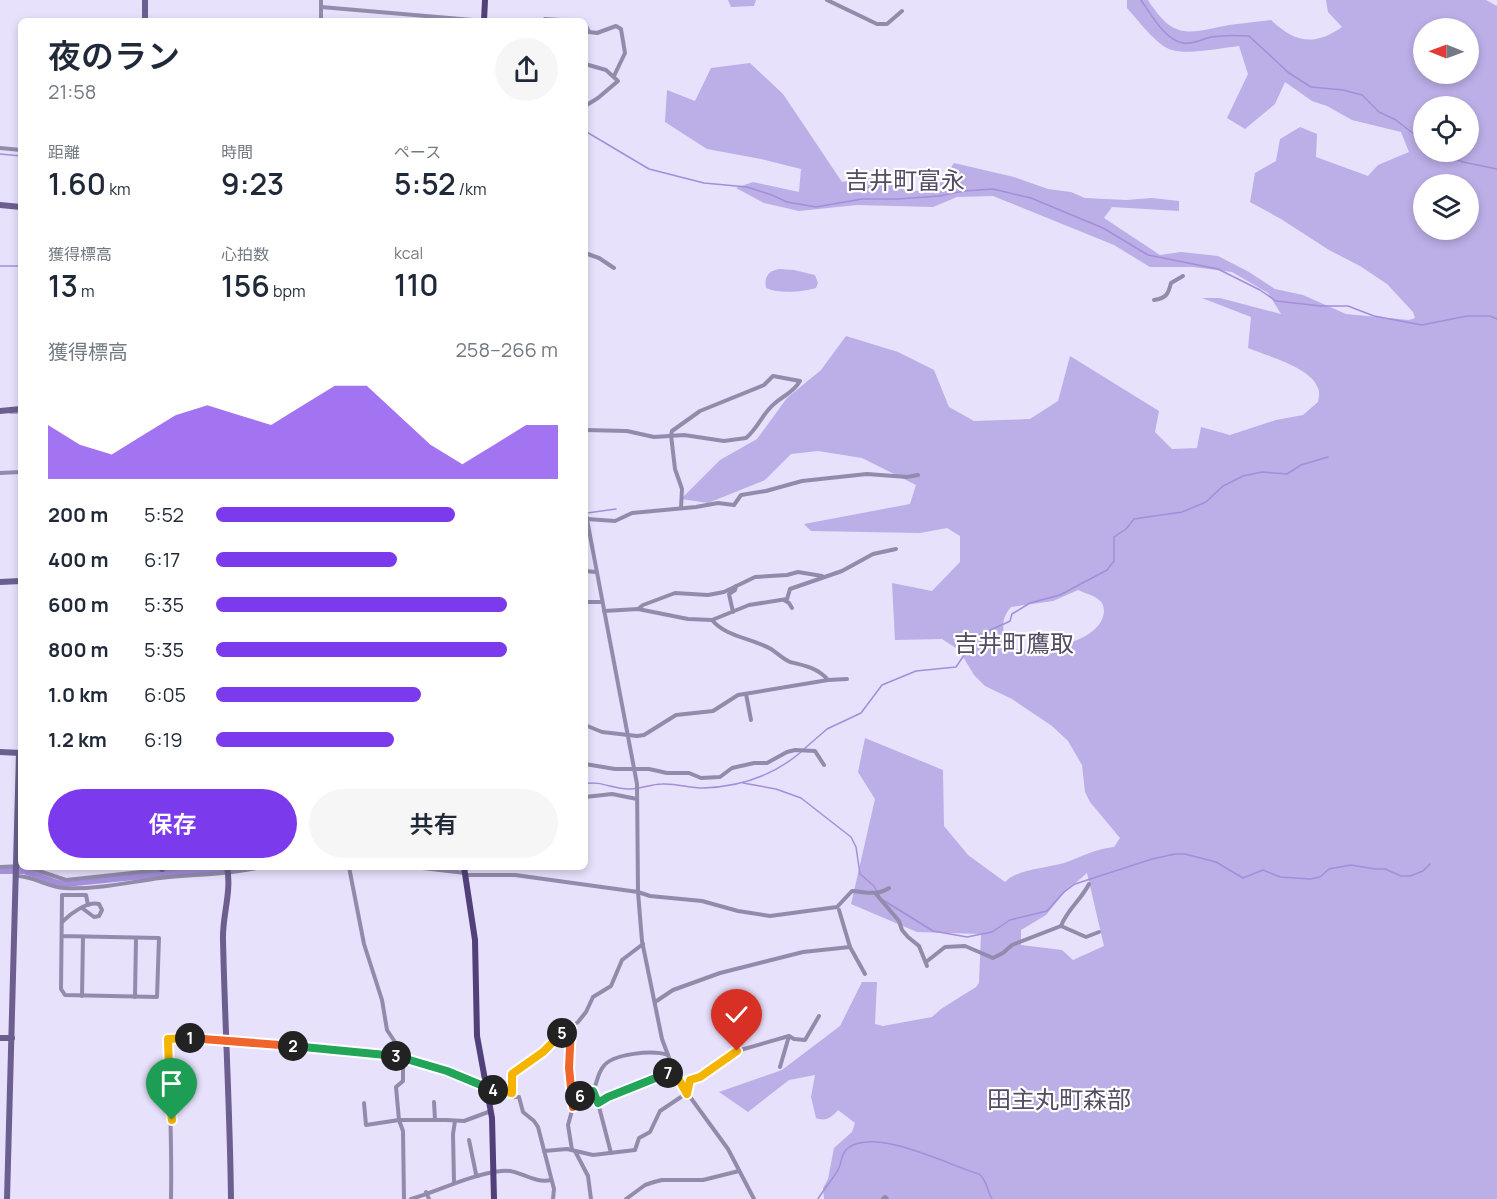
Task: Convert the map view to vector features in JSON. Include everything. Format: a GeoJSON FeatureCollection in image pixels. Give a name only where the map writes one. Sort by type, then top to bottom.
{"type":"FeatureCollection","features":[{"type":"Feature","properties":{"kind":"main road"},"geometry":{"type":"LineString","coordinates":[[484,0],[484,18]]}},
{"type":"Feature","properties":{"kind":"main road"},"geometry":{"type":"LineString","coordinates":[[465,872],[475,940],[477,1036],[492,1111],[494,1199]]}},
{"type":"Feature","properties":{"kind":"street"},"geometry":{"type":"LineString","coordinates":[[145,0],[146,18]]}},
{"type":"Feature","properties":{"kind":"street"},"geometry":{"type":"LineString","coordinates":[[321,0],[321,18]]}},
{"type":"Feature","properties":{"kind":"street"},"geometry":{"type":"LineString","coordinates":[[827,0],[877,24],[887,24],[902,11]]}},
{"type":"Feature","properties":{"kind":"street"},"geometry":{"type":"LineString","coordinates":[[321,8],[446,18]]}},
{"type":"Feature","properties":{"kind":"street"},"geometry":{"type":"LineString","coordinates":[[588,30],[597,33],[616,26],[621,29],[626,53],[614,76]]}},
{"type":"Feature","properties":{"kind":"street"},"geometry":{"type":"LineString","coordinates":[[588,65],[606,70],[618,81],[598,98],[588,103]]}},
{"type":"Feature","properties":{"kind":"street"},"geometry":{"type":"LineString","coordinates":[[0,148],[18,150]]}},
{"type":"Feature","properties":{"kind":"street"},"geometry":{"type":"LineString","coordinates":[[0,205],[18,207]]}},
{"type":"Feature","properties":{"kind":"street"},"geometry":{"type":"LineString","coordinates":[[588,254],[614,268]]}},
{"type":"Feature","properties":{"kind":"street"},"geometry":{"type":"LineString","coordinates":[[1154,300],[1163,299],[1168,294],[1171,283],[1183,276]]}},
{"type":"Feature","properties":{"kind":"street"},"geometry":{"type":"LineString","coordinates":[[588,430],[627,431],[654,437],[671,435],[703,436],[724,441],[746,438],[764,419],[772,405],[793,392],[800,381],[773,376],[764,386],[700,411],[679,424],[671,435],[675,469],[682,489],[681,508]]}},
{"type":"Feature","properties":{"kind":"street"},"geometry":{"type":"LineString","coordinates":[[0,411],[18,410]]}},
{"type":"Feature","properties":{"kind":"street"},"geometry":{"type":"LineString","coordinates":[[0,473],[18,472]]}},
{"type":"Feature","properties":{"kind":"street"},"geometry":{"type":"LineString","coordinates":[[588,514],[615,521],[632,513],[718,503],[734,505],[741,495],[766,491],[796,482],[867,474],[907,477],[918,475]]}},
{"type":"Feature","properties":{"kind":"street"},"geometry":{"type":"LineString","coordinates":[[588,526],[637,784],[638,892],[643,944],[662,1039],[674,1071],[687,1094],[728,1149],[754,1199]]}},
{"type":"Feature","properties":{"kind":"street"},"geometry":{"type":"LineString","coordinates":[[604,611],[638,609],[688,619],[712,620],[749,605],[787,599],[790,589],[842,571],[873,554],[896,549]]}},
{"type":"Feature","properties":{"kind":"street"},"geometry":{"type":"LineString","coordinates":[[588,571],[596,572]]}},
{"type":"Feature","properties":{"kind":"street"},"geometry":{"type":"LineString","coordinates":[[638,609],[675,593],[708,595],[724,592],[755,577],[798,572],[823,576]]}},
{"type":"Feature","properties":{"kind":"street"},"geometry":{"type":"LineString","coordinates":[[1,581],[18,581]]}},
{"type":"Feature","properties":{"kind":"street"},"geometry":{"type":"LineString","coordinates":[[734,612],[729,594],[735,590],[736,585]]}},
{"type":"Feature","properties":{"kind":"street"},"geometry":{"type":"LineString","coordinates":[[784,600],[792,608]]}},
{"type":"Feature","properties":{"kind":"street"},"geometry":{"type":"LineString","coordinates":[[588,602],[602,602]]}},
{"type":"Feature","properties":{"kind":"street"},"geometry":{"type":"LineString","coordinates":[[712,620],[719,629],[751,639],[787,661],[811,668],[828,680]]}},
{"type":"Feature","properties":{"kind":"street"},"geometry":{"type":"LineString","coordinates":[[588,726],[602,732],[644,735],[676,715],[713,711],[730,698],[746,693],[848,679]]}},
{"type":"Feature","properties":{"kind":"street"},"geometry":{"type":"LineString","coordinates":[[746,693],[751,720]]}},
{"type":"Feature","properties":{"kind":"street"},"geometry":{"type":"LineString","coordinates":[[588,764],[615,769],[649,769],[667,773],[689,773],[701,778],[720,777],[732,768],[754,763],[767,763],[795,750],[815,751],[824,765]]}},
{"type":"Feature","properties":{"kind":"street"},"geometry":{"type":"LineString","coordinates":[[0,752],[18,753]]}},
{"type":"Feature","properties":{"kind":"street"},"geometry":{"type":"LineString","coordinates":[[588,797],[612,794],[637,800]]}},
{"type":"Feature","properties":{"kind":"street"},"geometry":{"type":"LineString","coordinates":[[7,1199],[18,831]]}},
{"type":"Feature","properties":{"kind":"street"},"geometry":{"type":"LineString","coordinates":[[0,867],[17,870],[63,888],[228,870],[228,899],[222,936],[228,1040],[231,1199]]}},
{"type":"Feature","properties":{"kind":"street"},"geometry":{"type":"LineString","coordinates":[[34,870],[66,880],[151,870]]}},
{"type":"Feature","properties":{"kind":"street"},"geometry":{"type":"LineString","coordinates":[[350,870],[364,944],[381,996],[387,1030],[404,1057],[402,1081],[396,1087],[399,1120],[403,1131],[404,1199]]}},
{"type":"Feature","properties":{"kind":"street"},"geometry":{"type":"LineString","coordinates":[[445,870],[515,875],[638,892],[650,896],[702,901],[738,911],[770,916],[837,907],[852,891],[876,894],[889,888]]}},
{"type":"Feature","properties":{"kind":"street"},"geometry":{"type":"LineString","coordinates":[[134,873],[134,880]]}},
{"type":"Feature","properties":{"kind":"street"},"geometry":{"type":"LineString","coordinates":[[100,876],[101,884]]}},
{"type":"Feature","properties":{"kind":"street"},"geometry":{"type":"LineString","coordinates":[[49,883],[51,877]]}},
{"type":"Feature","properties":{"kind":"street"},"geometry":{"type":"LineString","coordinates":[[1061,926],[1064,918],[1084,895],[1089,885]]}},
{"type":"Feature","properties":{"kind":"street"},"geometry":{"type":"LineString","coordinates":[[876,894],[899,921],[902,930],[919,946],[927,964],[945,947],[965,946],[993,958],[1012,945],[1061,926],[1086,937],[1099,932]]}},
{"type":"Feature","properties":{"kind":"street"},"geometry":{"type":"LineString","coordinates":[[62,936],[159,938],[158,997],[82,996],[62,993],[62,936],[62,922],[62,895],[86,895],[88,905]]}},
{"type":"Feature","properties":{"kind":"street"},"geometry":{"type":"LineString","coordinates":[[62,922],[82,908],[88,905],[100,904],[102,909],[100,915],[92,916],[82,908]]}},
{"type":"Feature","properties":{"kind":"street"},"geometry":{"type":"LineString","coordinates":[[838,910],[850,947],[865,974]]}},
{"type":"Feature","properties":{"kind":"street"},"geometry":{"type":"LineString","coordinates":[[82,996],[83,937]]}},
{"type":"Feature","properties":{"kind":"street"},"geometry":{"type":"LineString","coordinates":[[135,997],[136,937]]}},
{"type":"Feature","properties":{"kind":"street"},"geometry":{"type":"LineString","coordinates":[[512,1093],[512,1074],[543,1052],[571,1027],[586,1012],[593,997],[611,986],[622,960],[643,944]]}},
{"type":"Feature","properties":{"kind":"street"},"geometry":{"type":"LineString","coordinates":[[655,1002],[673,990],[720,974],[803,952],[850,947]]}},
{"type":"Feature","properties":{"kind":"street"},"geometry":{"type":"LineString","coordinates":[[544,1151],[560,1149],[593,1155],[635,1150],[639,1138],[650,1132],[660,1111],[687,1094],[690,1080],[700,1077],[737,1051],[789,1036],[806,1040],[819,1016]]}},
{"type":"Feature","properties":{"kind":"street"},"geometry":{"type":"LineString","coordinates":[[571,1027],[569,1068],[573,1107]]}},
{"type":"Feature","properties":{"kind":"street"},"geometry":{"type":"LineString","coordinates":[[780,1067],[789,1036]]}},
{"type":"Feature","properties":{"kind":"street"},"geometry":{"type":"LineString","coordinates":[[171,1199],[172,1120],[168,1039],[181,1037],[404,1057],[447,1071],[488,1089],[512,1093],[515,1097],[519,1097],[523,1112],[534,1120],[538,1127],[554,1189],[553,1199]]}},
{"type":"Feature","properties":{"kind":"street"},"geometry":{"type":"LineString","coordinates":[[0,1038],[12,1038]]}},
{"type":"Feature","properties":{"kind":"street"},"geometry":{"type":"LineString","coordinates":[[611,1153],[593,1091],[604,1065],[615,1058],[651,1053],[668,1056]]}},
{"type":"Feature","properties":{"kind":"street"},"geometry":{"type":"LineString","coordinates":[[598,1103],[674,1071]]}},
{"type":"Feature","properties":{"kind":"street"},"geometry":{"type":"LineString","coordinates":[[591,1199],[588,1176],[574,1151],[568,1125],[573,1107],[581,1095],[593,1091]]}},
{"type":"Feature","properties":{"kind":"street"},"geometry":{"type":"LineString","coordinates":[[434,1102],[435,1120]]}},
{"type":"Feature","properties":{"kind":"street"},"geometry":{"type":"LineString","coordinates":[[364,1103],[366,1125],[399,1120],[464,1121],[492,1111]]}},
{"type":"Feature","properties":{"kind":"street"},"geometry":{"type":"LineString","coordinates":[[454,1183],[455,1121]]}},
{"type":"Feature","properties":{"kind":"street"},"geometry":{"type":"LineString","coordinates":[[469,1140],[478,1176]]}},
{"type":"Feature","properties":{"kind":"street"},"geometry":{"type":"LineString","coordinates":[[411,1199],[454,1183],[506,1171],[536,1180],[551,1179]]}},
{"type":"Feature","properties":{"kind":"street"},"geometry":{"type":"LineString","coordinates":[[626,1199],[645,1185],[662,1180],[703,1180],[739,1171]]}},
{"type":"Feature","properties":{"kind":"street"},"geometry":{"type":"LineString","coordinates":[[426,1192],[429,1199]]}},
{"type":"Feature","properties":{"kind":"shaded area"},"geometry":{"type":"Polygon","coordinates":[[[728,0],[756,0],[754,6],[731,7],[728,0]]]}},
{"type":"Feature","properties":{"kind":"shaded area"},"geometry":{"type":"Polygon","coordinates":[[[1127,0],[1148,0],[1166,22],[1183,31],[1271,20],[1288,33],[1305,39],[1322,37],[1342,27],[1328,12],[1326,0],[1486,0],[1497,6],[1497,1199],[824,1199],[823,1188],[828,1179],[834,1148],[852,1132],[855,1123],[838,1110],[828,1118],[816,1118],[811,1097],[815,1075],[789,1080],[748,1112],[719,1092],[782,1070],[840,1026],[862,982],[877,982],[875,1024],[883,1026],[932,1017],[979,983],[981,934],[917,932],[851,904],[875,799],[858,772],[865,738],[943,770],[944,826],[968,855],[1005,882],[1017,874],[1064,863],[1094,851],[1114,847],[1120,838],[1090,802],[1085,792],[1082,765],[1068,741],[1052,726],[1012,699],[985,686],[974,675],[959,650],[942,639],[895,640],[892,583],[932,591],[960,562],[960,536],[947,528],[920,533],[811,531],[804,524],[910,504],[916,485],[862,458],[818,451],[791,454],[765,480],[708,503],[681,499],[720,460],[757,439],[787,398],[821,370],[846,336],[898,352],[934,370],[949,407],[974,421],[1030,419],[1058,401],[1070,356],[1159,411],[1155,432],[1172,449],[1197,448],[1201,427],[1230,435],[1276,420],[1303,415],[1318,402],[1319,393],[1314,381],[1298,368],[1248,348],[1251,317],[1202,298],[1220,298],[1281,314],[1268,293],[1232,272],[1193,267],[1150,267],[1114,245],[993,196],[957,197],[933,207],[857,205],[799,211],[764,203],[736,188],[753,182],[799,192],[801,169],[707,149],[665,122],[667,90],[695,101],[711,68],[750,63],[783,94],[842,182],[867,178],[886,180],[909,192],[929,189],[941,182],[954,163],[1014,177],[1048,189],[1071,192],[1085,198],[1126,200],[1152,198],[1179,201],[1179,211],[1112,207],[1104,218],[1160,255],[1181,252],[1218,256],[1275,289],[1303,295],[1346,314],[1409,320],[1415,318],[1413,312],[1387,284],[1250,202],[1255,173],[1276,161],[1280,139],[1300,127],[1317,134],[1316,157],[1368,176],[1378,165],[1409,152],[1401,132],[1352,120],[1327,106],[1312,101],[1285,82],[1275,104],[1245,129],[1227,118],[1248,74],[1239,46],[1196,51],[1172,50],[1166,48],[1142,26],[1127,8],[1127,0]],[[1078,590],[1053,601],[1011,607],[1003,625],[1010,646],[1020,650],[1063,645],[1085,636],[1101,622],[1104,612],[1103,605],[1094,597],[1078,590]],[[1087,873],[1064,893],[1046,915],[1021,930],[1021,945],[1062,950],[1073,960],[1104,946],[1087,873]]]}},
{"type":"Feature","properties":{"kind":"shaded area"},"geometry":{"type":"Polygon","coordinates":[[[779,269],[815,275],[818,283],[816,288],[791,292],[766,288],[768,275],[779,269]]]}},
{"type":"Feature","properties":{"kind":"waterway"},"geometry":{"type":"LineString","coordinates":[[1141,0],[1164,32],[1176,41],[1190,43],[1216,36],[1249,36],[1289,73],[1311,87],[1343,90],[1362,95],[1379,112],[1396,120],[1413,133]]}},
{"type":"Feature","properties":{"kind":"waterway"},"geometry":{"type":"LineString","coordinates":[[588,133],[649,169],[704,183],[747,187],[787,202],[816,207],[862,199],[939,196],[993,189],[1031,198],[1103,228],[1148,255],[1218,269],[1260,290],[1276,301],[1321,306],[1348,306],[1374,316],[1422,325],[1467,316],[1490,316],[1497,319]]}},
{"type":"Feature","properties":{"kind":"waterway"},"geometry":{"type":"LineString","coordinates":[[0,154],[18,156]]}},
{"type":"Feature","properties":{"kind":"waterway"},"geometry":{"type":"LineString","coordinates":[[1463,162],[1497,169]]}},
{"type":"Feature","properties":{"kind":"waterway"},"geometry":{"type":"LineString","coordinates":[[0,266],[18,266]]}},
{"type":"Feature","properties":{"kind":"waterway"},"geometry":{"type":"LineString","coordinates":[[10,413],[18,413]]}},
{"type":"Feature","properties":{"kind":"waterway"},"geometry":{"type":"LineString","coordinates":[[804,749],[827,729],[861,713],[882,685],[916,671],[956,667],[977,636],[1010,621],[1012,614],[1030,603],[1060,595],[1107,570],[1114,561],[1114,537],[1126,529],[1134,519],[1182,512],[1206,502],[1223,486],[1243,476],[1262,472],[1287,474],[1301,465],[1328,457]]}},
{"type":"Feature","properties":{"kind":"waterway"},"geometry":{"type":"LineString","coordinates":[[588,513],[616,509]]}},
{"type":"Feature","properties":{"kind":"waterway"},"geometry":{"type":"LineString","coordinates":[[588,784],[630,789],[662,784],[703,788],[730,785],[767,774],[801,752]]}},
{"type":"Feature","properties":{"kind":"waterway"},"geometry":{"type":"LineString","coordinates":[[743,783],[776,789],[801,798],[851,837],[856,847],[860,874],[874,886],[880,897]]}},
{"type":"Feature","properties":{"kind":"waterway"},"geometry":{"type":"LineString","coordinates":[[883,900],[933,931],[967,937],[992,932],[1010,920],[1047,911],[1064,892],[1075,884],[1152,859],[1175,854],[1185,854],[1216,862],[1243,878],[1263,870],[1280,877],[1310,879],[1320,877],[1329,869],[1351,865],[1385,869],[1401,876],[1410,876],[1423,871],[1430,864]]}},
{"type":"Feature","properties":{"kind":"waterway"},"geometry":{"type":"LineString","coordinates":[[0,871],[24,871],[65,884],[204,870]]}},
{"type":"Feature","properties":{"kind":"waterway"},"geometry":{"type":"LineString","coordinates":[[818,1199],[839,1168],[848,1148],[860,1143],[876,1142],[912,1150],[979,1174],[984,1179],[992,1199]]}},
{"type":"Feature","properties":{"kind":"district","name":"吉井町富永"},"geometry":{"type":"Point","coordinates":[905,179]}},
{"type":"Feature","properties":{"kind":"district","name":"吉井町鷹取"},"geometry":{"type":"Point","coordinates":[1014,642]}},
{"type":"Feature","properties":{"kind":"district","name":"田主丸町森部"},"geometry":{"type":"Point","coordinates":[1059,1098]}},
{"type":"Feature","properties":{"kind":"route"},"geometry":{"type":"LineString","coordinates":[[172,1120],[169,1097],[168,1039],[170,1037],[390,1054],[447,1071],[488,1089],[512,1093],[512,1074],[543,1052],[571,1027],[569,1068],[574,1099],[573,1107],[579,1096],[583,1094],[593,1091],[598,1103],[674,1071],[687,1094],[690,1080],[700,1077],[737,1051]]}}]}
